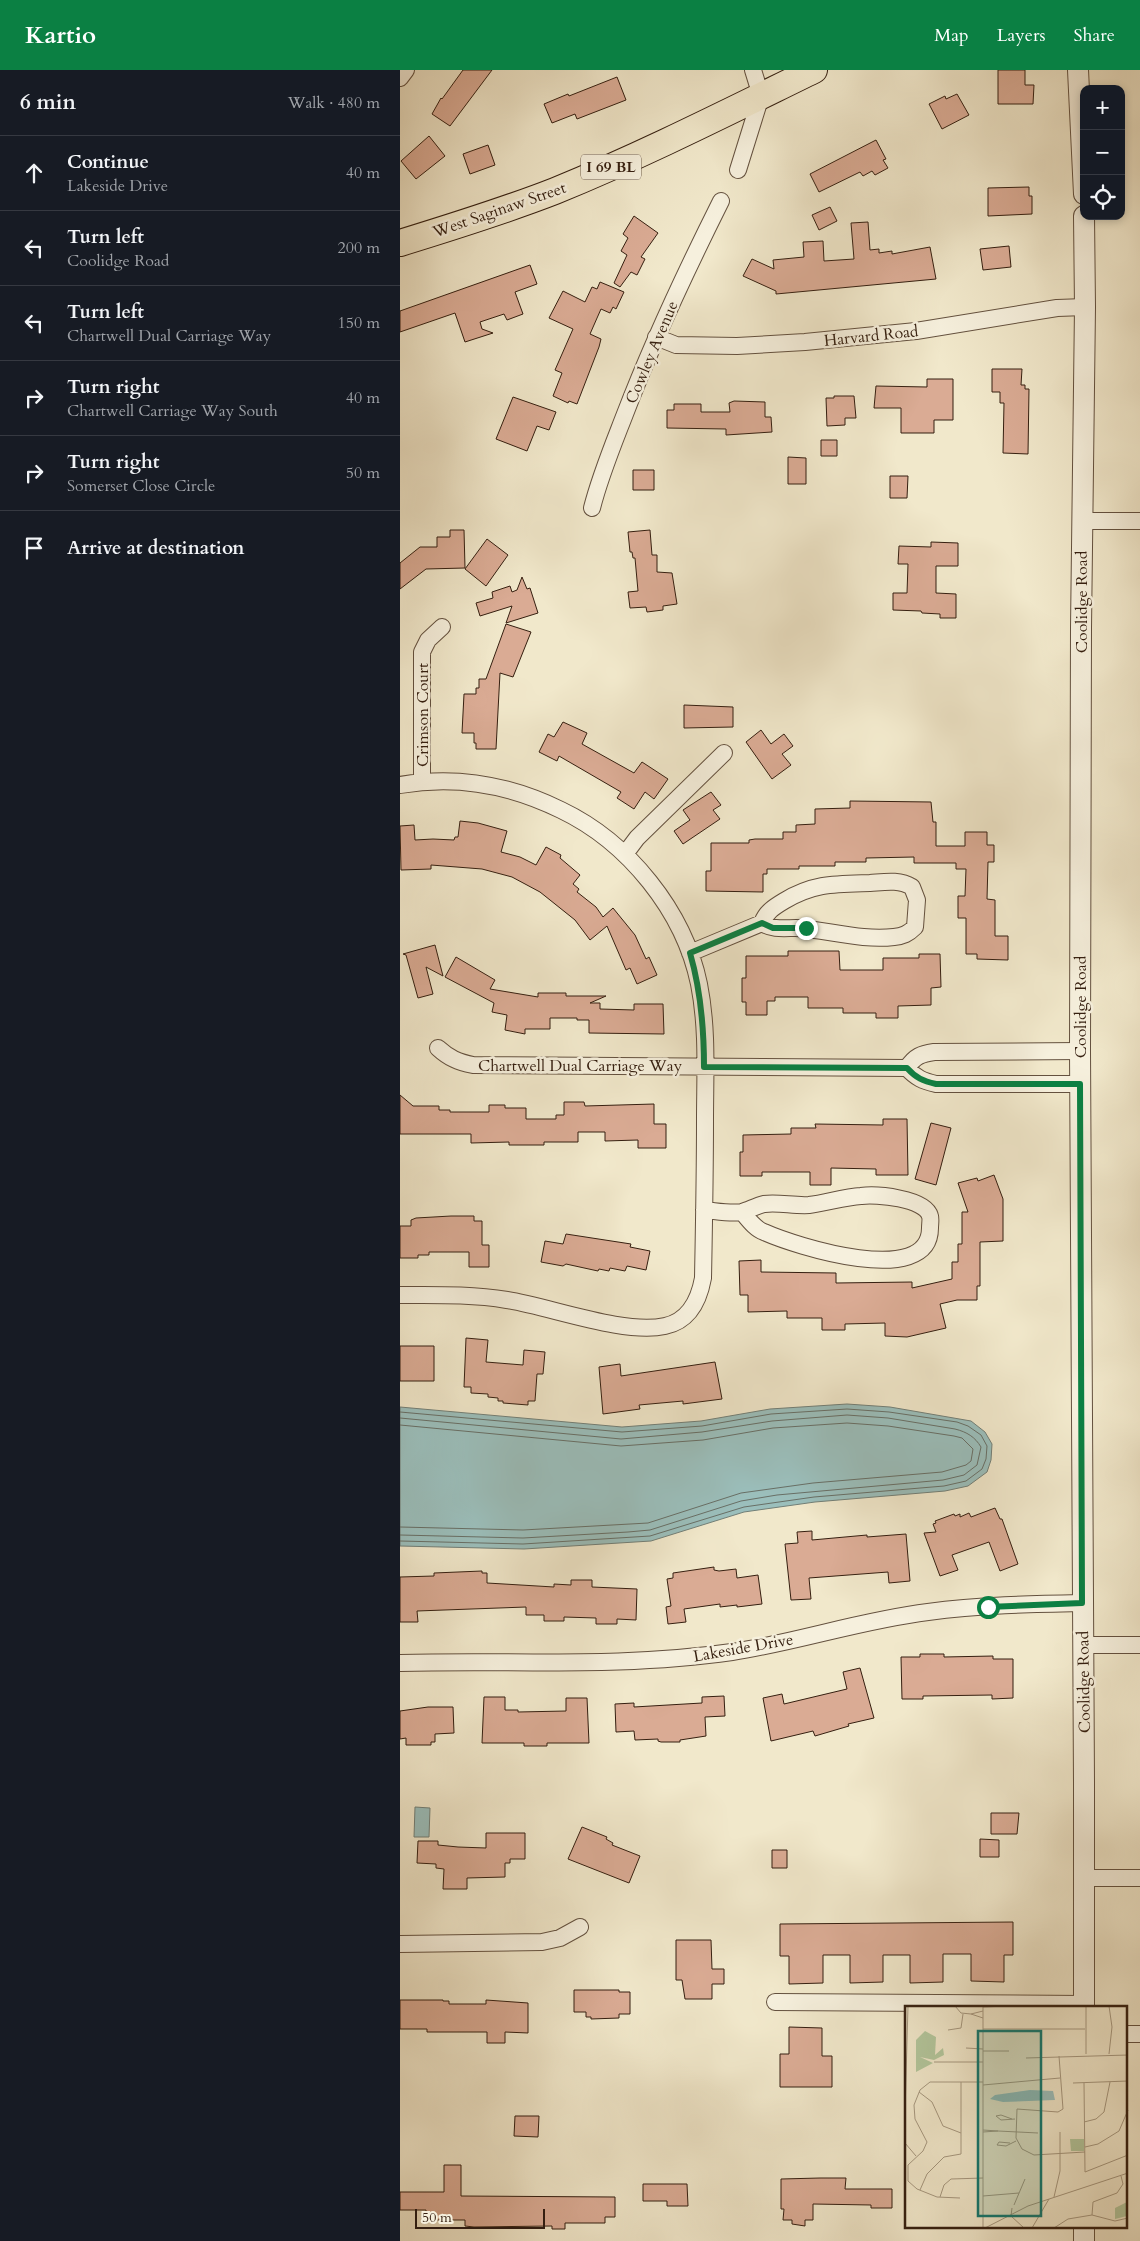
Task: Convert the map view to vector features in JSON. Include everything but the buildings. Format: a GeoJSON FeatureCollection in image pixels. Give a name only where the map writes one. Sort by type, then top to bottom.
{"type":"FeatureCollection","features":[{"type":"Feature","properties":{"kind":"main road","name":"West Saginaw Street"},"geometry":{"type":"LineString","coordinates":[[400,243],[486,216],[553,192],[641,154],[814,70]]}},
{"type":"Feature","properties":{"kind":"street"},"geometry":{"type":"LineString","coordinates":[[400,78],[406,70]]}},
{"type":"Feature","properties":{"kind":"street"},"geometry":{"type":"LineString","coordinates":[[738,170],[761,96],[752,70]]}},
{"type":"Feature","properties":{"kind":"street"},"geometry":{"type":"LineString","coordinates":[[1078,70],[1083,175]]}},
{"type":"Feature","properties":{"kind":"street","name":"Cowley Avenue"},"geometry":{"type":"LineString","coordinates":[[592,508],[608,456],[656,337],[721,201]]}},
{"type":"Feature","properties":{"kind":"street","name":"Coolidge Road"},"geometry":{"type":"LineString","coordinates":[[1084,220],[1086,307],[1081,520],[1080,1051],[1084,2006]]}},
{"type":"Feature","properties":{"kind":"street","name":"Harvard Road"},"geometry":{"type":"LineString","coordinates":[[656,337],[676,345],[736,346],[832,340],[916,331],[1057,308],[1086,307]]}},
{"type":"Feature","properties":{"kind":"street"},"geometry":{"type":"LineString","coordinates":[[1081,520],[1140,521]]}},
{"type":"Feature","properties":{"kind":"street","name":"Crimson Court"},"geometry":{"type":"LineString","coordinates":[[422,781],[422,652],[428,640],[442,627]]}},
{"type":"Feature","properties":{"kind":"street"},"geometry":{"type":"LineString","coordinates":[[625,854],[637,838],[724,753]]}},
{"type":"Feature","properties":{"kind":"street"},"geometry":{"type":"LineString","coordinates":[[400,785],[422,781],[456,781],[486,784],[515,791],[570,814],[599,832],[625,854],[649,881],[669,911],[690,953],[699,984],[703,1010],[704,1067],[703,1278],[701,1292],[695,1304],[679,1321],[666,1326],[652,1327],[620,1324],[508,1300],[485,1297],[400,1295]]}},
{"type":"Feature","properties":{"kind":"street"},"geometry":{"type":"LineString","coordinates":[[690,953],[762,923],[768,912],[809,888],[835,884],[896,882],[912,887],[917,900],[915,927],[910,932],[898,936],[880,938],[806,928],[773,928],[762,923]]}},
{"type":"Feature","properties":{"kind":"street","name":"Chartwell Dual Carriage Way"},"geometry":{"type":"LineString","coordinates":[[438,1048],[448,1057],[472,1065],[907,1068]]}},
{"type":"Feature","properties":{"kind":"street"},"geometry":{"type":"LineString","coordinates":[[1080,1051],[934,1052],[920,1054],[913,1059],[907,1068],[914,1076],[923,1081],[936,1084],[1080,1084]]}},
{"type":"Feature","properties":{"kind":"street"},"geometry":{"type":"LineString","coordinates":[[704,1210],[742,1212],[765,1204],[808,1205],[873,1195],[904,1200],[926,1209],[930,1216],[930,1238],[926,1247],[917,1254],[893,1260],[872,1260],[816,1250],[762,1232],[742,1212]]}},
{"type":"Feature","properties":{"kind":"street","name":"Lakeside Drive"},"geometry":{"type":"LineString","coordinates":[[400,1663],[604,1662],[677,1658],[732,1652],[928,1612],[1082,1603]]}},
{"type":"Feature","properties":{"kind":"street"},"geometry":{"type":"LineString","coordinates":[[1083,1645],[1140,1645]]}},
{"type":"Feature","properties":{"kind":"street"},"geometry":{"type":"LineString","coordinates":[[1084,1878],[1140,1878]]}},
{"type":"Feature","properties":{"kind":"street"},"geometry":{"type":"LineString","coordinates":[[400,1944],[542,1942],[560,1938],[580,1927]]}},
{"type":"Feature","properties":{"kind":"street"},"geometry":{"type":"LineString","coordinates":[[775,2002],[1084,2006]]}},
{"type":"Feature","properties":{"kind":"street"},"geometry":{"type":"LineString","coordinates":[[1084,2228],[1084,2241]]}},
{"type":"Feature","properties":{"kind":"water"},"geometry":{"type":"Polygon","coordinates":[[[847,1404],[890,1407],[971,1421],[985,1432],[992,1444],[991,1460],[987,1472],[968,1486],[945,1491],[815,1502],[744,1512],[651,1541],[524,1549],[400,1546],[400,1407],[622,1427],[701,1421],[770,1409],[847,1404]]]}},
{"type":"Feature","properties":{"kind":"water"},"geometry":{"type":"Polygon","coordinates":[[[415,1807],[430,1808],[429,1837],[414,1837],[415,1807]]]}},
{"type":"Feature","properties":{"kind":"route"},"geometry":{"type":"LineString","coordinates":[[806,928],[773,928],[767,927],[762,923],[690,953],[699,984],[703,1010],[704,1067],[907,1068],[914,1076],[923,1081],[936,1084],[1080,1084],[1082,1603],[988,1607]]}}]}
